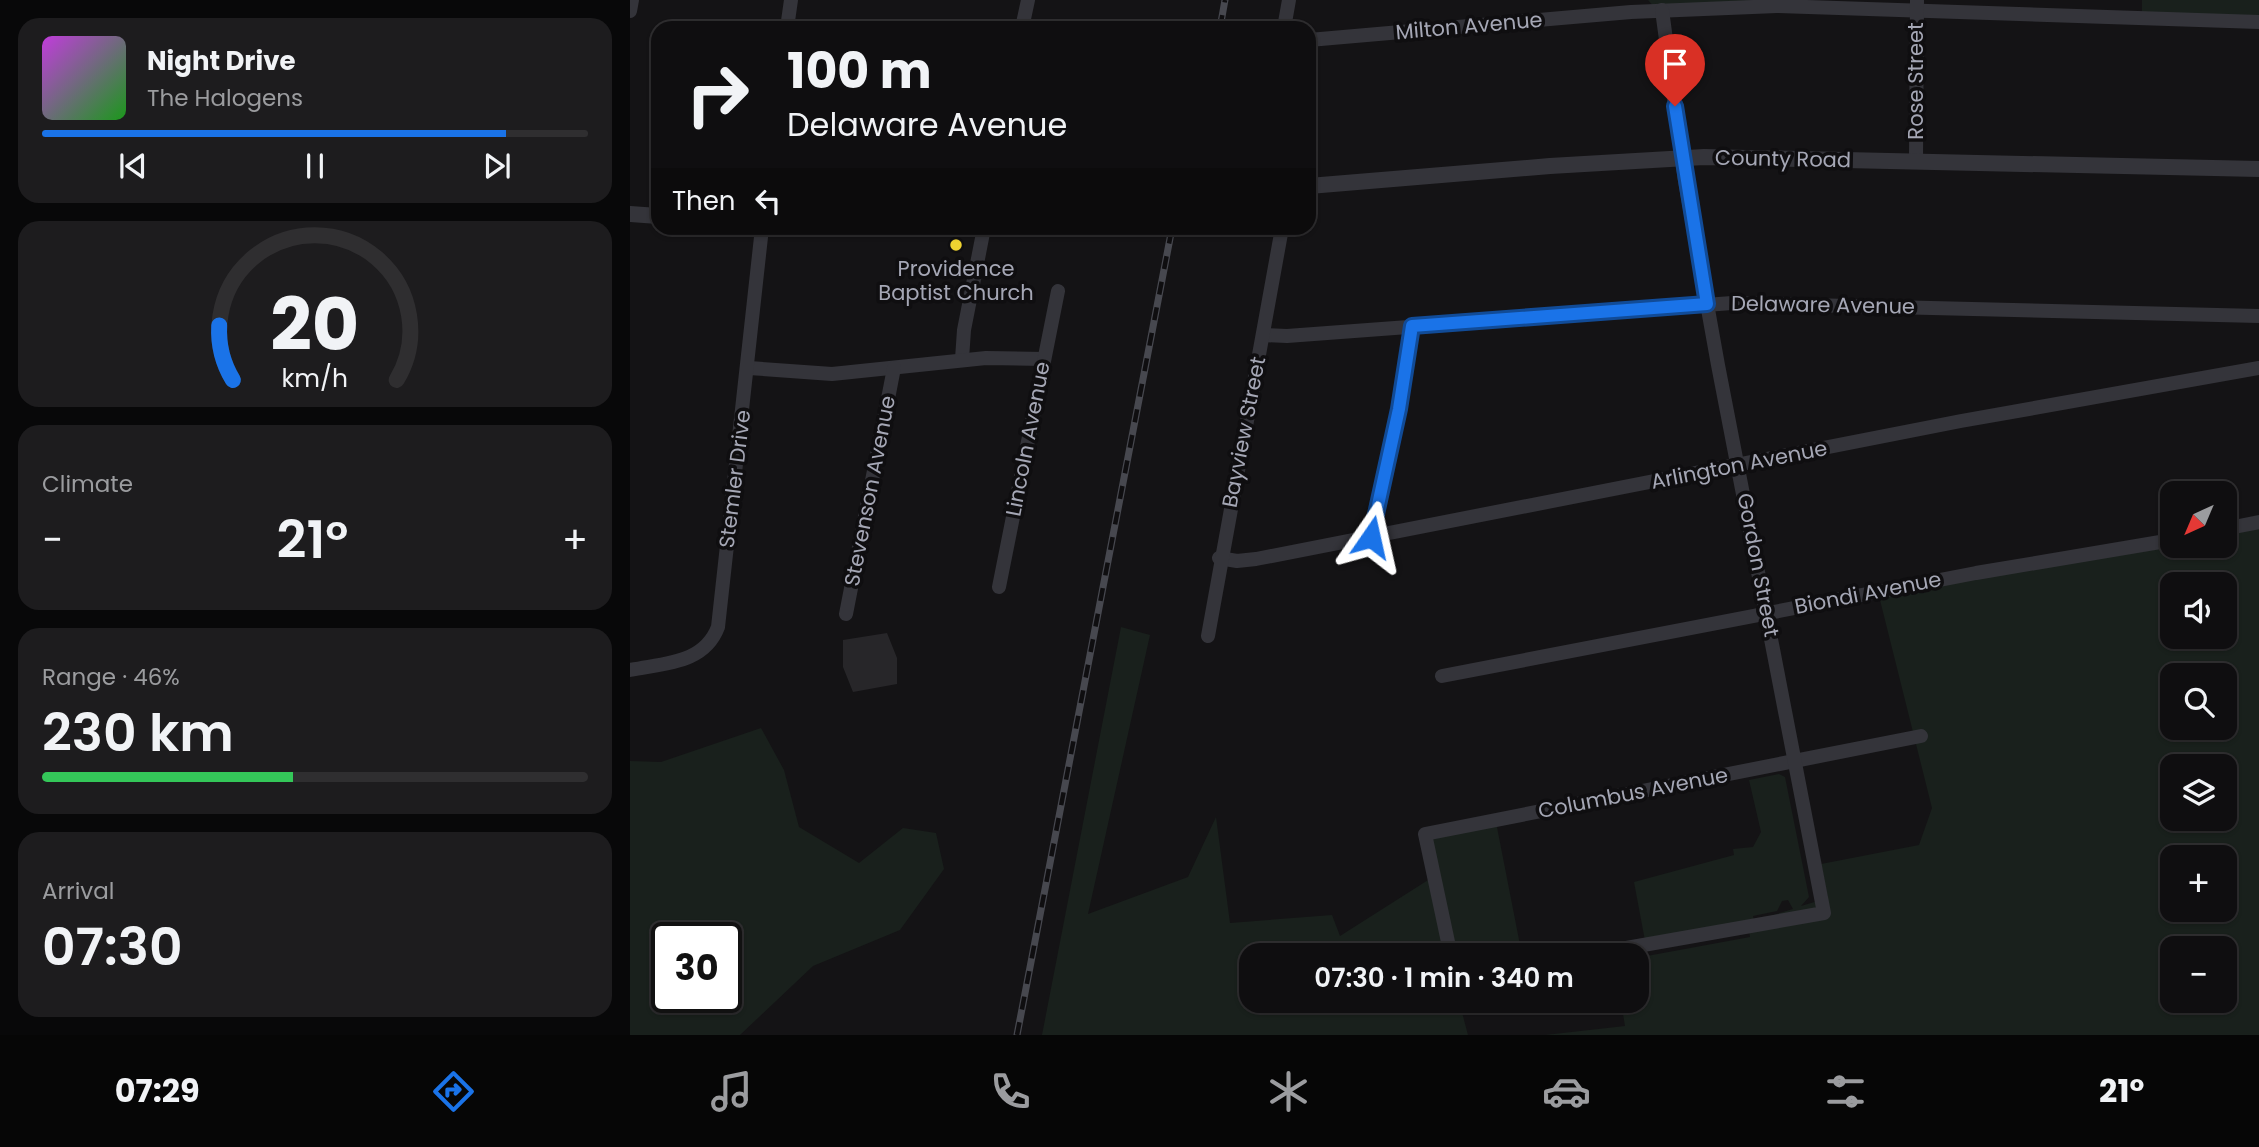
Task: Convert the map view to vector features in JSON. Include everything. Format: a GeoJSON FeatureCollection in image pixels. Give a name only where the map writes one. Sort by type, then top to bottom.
{"type":"FeatureCollection","features":[{"type":"Feature","properties":{"kind":"street"},"geometry":{"type":"LineString","coordinates":[[630,11],[632,0]]}},
{"type":"Feature","properties":{"kind":"street"},"geometry":{"type":"LineString","coordinates":[[788,21],[791,0]]}},
{"type":"Feature","properties":{"kind":"street"},"geometry":{"type":"LineString","coordinates":[[1024,21],[1028,0]]}},
{"type":"Feature","properties":{"kind":"street"},"geometry":{"type":"LineString","coordinates":[[1285,21],[1289,0]]}},
{"type":"Feature","properties":{"kind":"street","name":"Milton Avenue"},"geometry":{"type":"LineString","coordinates":[[1316,39],[1662,10],[1777,6],[1917,5],[2259,22]]}},
{"type":"Feature","properties":{"kind":"street","name":"Rose Street"},"geometry":{"type":"LineString","coordinates":[[1916,161],[1917,5]]}},
{"type":"Feature","properties":{"kind":"street","name":"Gordon Street"},"geometry":{"type":"LineString","coordinates":[[1649,944],[1824,913],[1818,869],[1707,304],[1682,158],[1662,10]]}},
{"type":"Feature","properties":{"kind":"street","name":"County Road"},"geometry":{"type":"LineString","coordinates":[[1316,185],[1682,158],[2259,169]]}},
{"type":"Feature","properties":{"kind":"street"},"geometry":{"type":"LineString","coordinates":[[630,214],[651,216]]}},
{"type":"Feature","properties":{"kind":"street","name":"Stemler Drive"},"geometry":{"type":"LineString","coordinates":[[630,670],[689,659],[700,653],[713,639],[718,627],[761,235]]}},
{"type":"Feature","properties":{"kind":"street"},"geometry":{"type":"LineString","coordinates":[[962,359],[964,330],[983,235]]}},
{"type":"Feature","properties":{"kind":"street","name":"Bayview Street"},"geometry":{"type":"LineString","coordinates":[[1208,636],[1219,558],[1281,235]]}},
{"type":"Feature","properties":{"kind":"street","name":"Lincoln Avenue"},"geometry":{"type":"LineString","coordinates":[[999,587],[1058,291]]}},
{"type":"Feature","properties":{"kind":"street","name":"Delaware Avenue"},"geometry":{"type":"LineString","coordinates":[[1263,335],[1287,336],[1707,304],[1884,305],[2259,316]]}},
{"type":"Feature","properties":{"kind":"street"},"geometry":{"type":"LineString","coordinates":[[1371,537],[1399,409],[1412,326]]}},
{"type":"Feature","properties":{"kind":"street"},"geometry":{"type":"LineString","coordinates":[[748,368],[832,374],[962,359],[1044,359]]}},
{"type":"Feature","properties":{"kind":"street","name":"Stevenson Avenue"},"geometry":{"type":"LineString","coordinates":[[846,614],[894,368]]}},
{"type":"Feature","properties":{"kind":"street","name":"Arlington Avenue"},"geometry":{"type":"LineString","coordinates":[[1219,558],[1237,561],[1256,559],[1738,465],[2259,368]]}},
{"type":"Feature","properties":{"kind":"street"},"geometry":{"type":"LineString","coordinates":[[2237,526],[2259,522]]}},
{"type":"Feature","properties":{"kind":"street","name":"Biondi Avenue"},"geometry":{"type":"LineString","coordinates":[[1441,676],[1767,612],[2160,542]]}},
{"type":"Feature","properties":{"kind":"street","name":"Columbus Avenue"},"geometry":{"type":"LineString","coordinates":[[1448,943],[1425,834],[1921,736]]}},
{"type":"Feature","properties":{"kind":"shaded area"},"geometry":{"type":"Polygon","coordinates":[[[1648,0],[1793,0],[1655,8],[1648,0]]]}},
{"type":"Feature","properties":{"kind":"shaded area"},"geometry":{"type":"Polygon","coordinates":[[[2142,0],[2259,0],[2259,26],[2142,13],[2142,0]]]}},
{"type":"Feature","properties":{"kind":"shaded area"},"geometry":{"type":"Polygon","coordinates":[[[2259,525],[2259,1035],[1545,1035],[1625,1026],[1623,1013],[1649,1013],[1649,956],[1750,937],[1748,924],[1649,945],[1645,943],[1634,882],[1734,855],[1733,849],[1753,847],[1761,832],[1749,780],[1779,774],[1785,777],[1809,897],[1801,906],[1828,898],[1821,864],[1919,845],[1932,808],[1878,592],[2160,548],[2160,558],[2237,558],[2237,528],[2259,525]],[[1788,900],[1782,901],[1777,911],[1753,916],[1754,921],[1793,909],[1788,900]]]}},
{"type":"Feature","properties":{"kind":"shaded area"},"geometry":{"type":"Polygon","coordinates":[[[1121,627],[1150,635],[1088,914],[1188,877],[1216,817],[1230,923],[1332,915],[1340,936],[1436,875],[1427,829],[1495,817],[1520,943],[1239,943],[1239,1013],[1462,1013],[1468,1035],[1042,1035],[1121,627]]]}},
{"type":"Feature","properties":{"kind":"shaded area"},"geometry":{"type":"Polygon","coordinates":[[[761,728],[784,770],[799,827],[859,863],[903,828],[936,833],[944,869],[900,930],[813,966],[740,1035],[630,1035],[630,761],[661,762],[761,728]]]}},
{"type":"Feature","properties":{"kind":"building"},"geometry":{"type":"Polygon","coordinates":[[[887,633],[897,658],[897,684],[853,692],[843,667],[843,640],[887,633]]]}},
{"type":"Feature","properties":{"kind":"railway"},"geometry":{"type":"LineString","coordinates":[[1221,21],[1225,0]]}},
{"type":"Feature","properties":{"kind":"railway"},"geometry":{"type":"LineString","coordinates":[[1017,1035],[1171,235]]}},
{"type":"Feature","properties":{"kind":"place","name":"Providence Baptist Church"},"geometry":{"type":"Point","coordinates":[956,245]}},
{"type":"Feature","properties":{"kind":"route"},"geometry":{"type":"LineString","coordinates":[[1371,537],[1399,409],[1412,326],[1707,304],[1675,106]]}}]}
